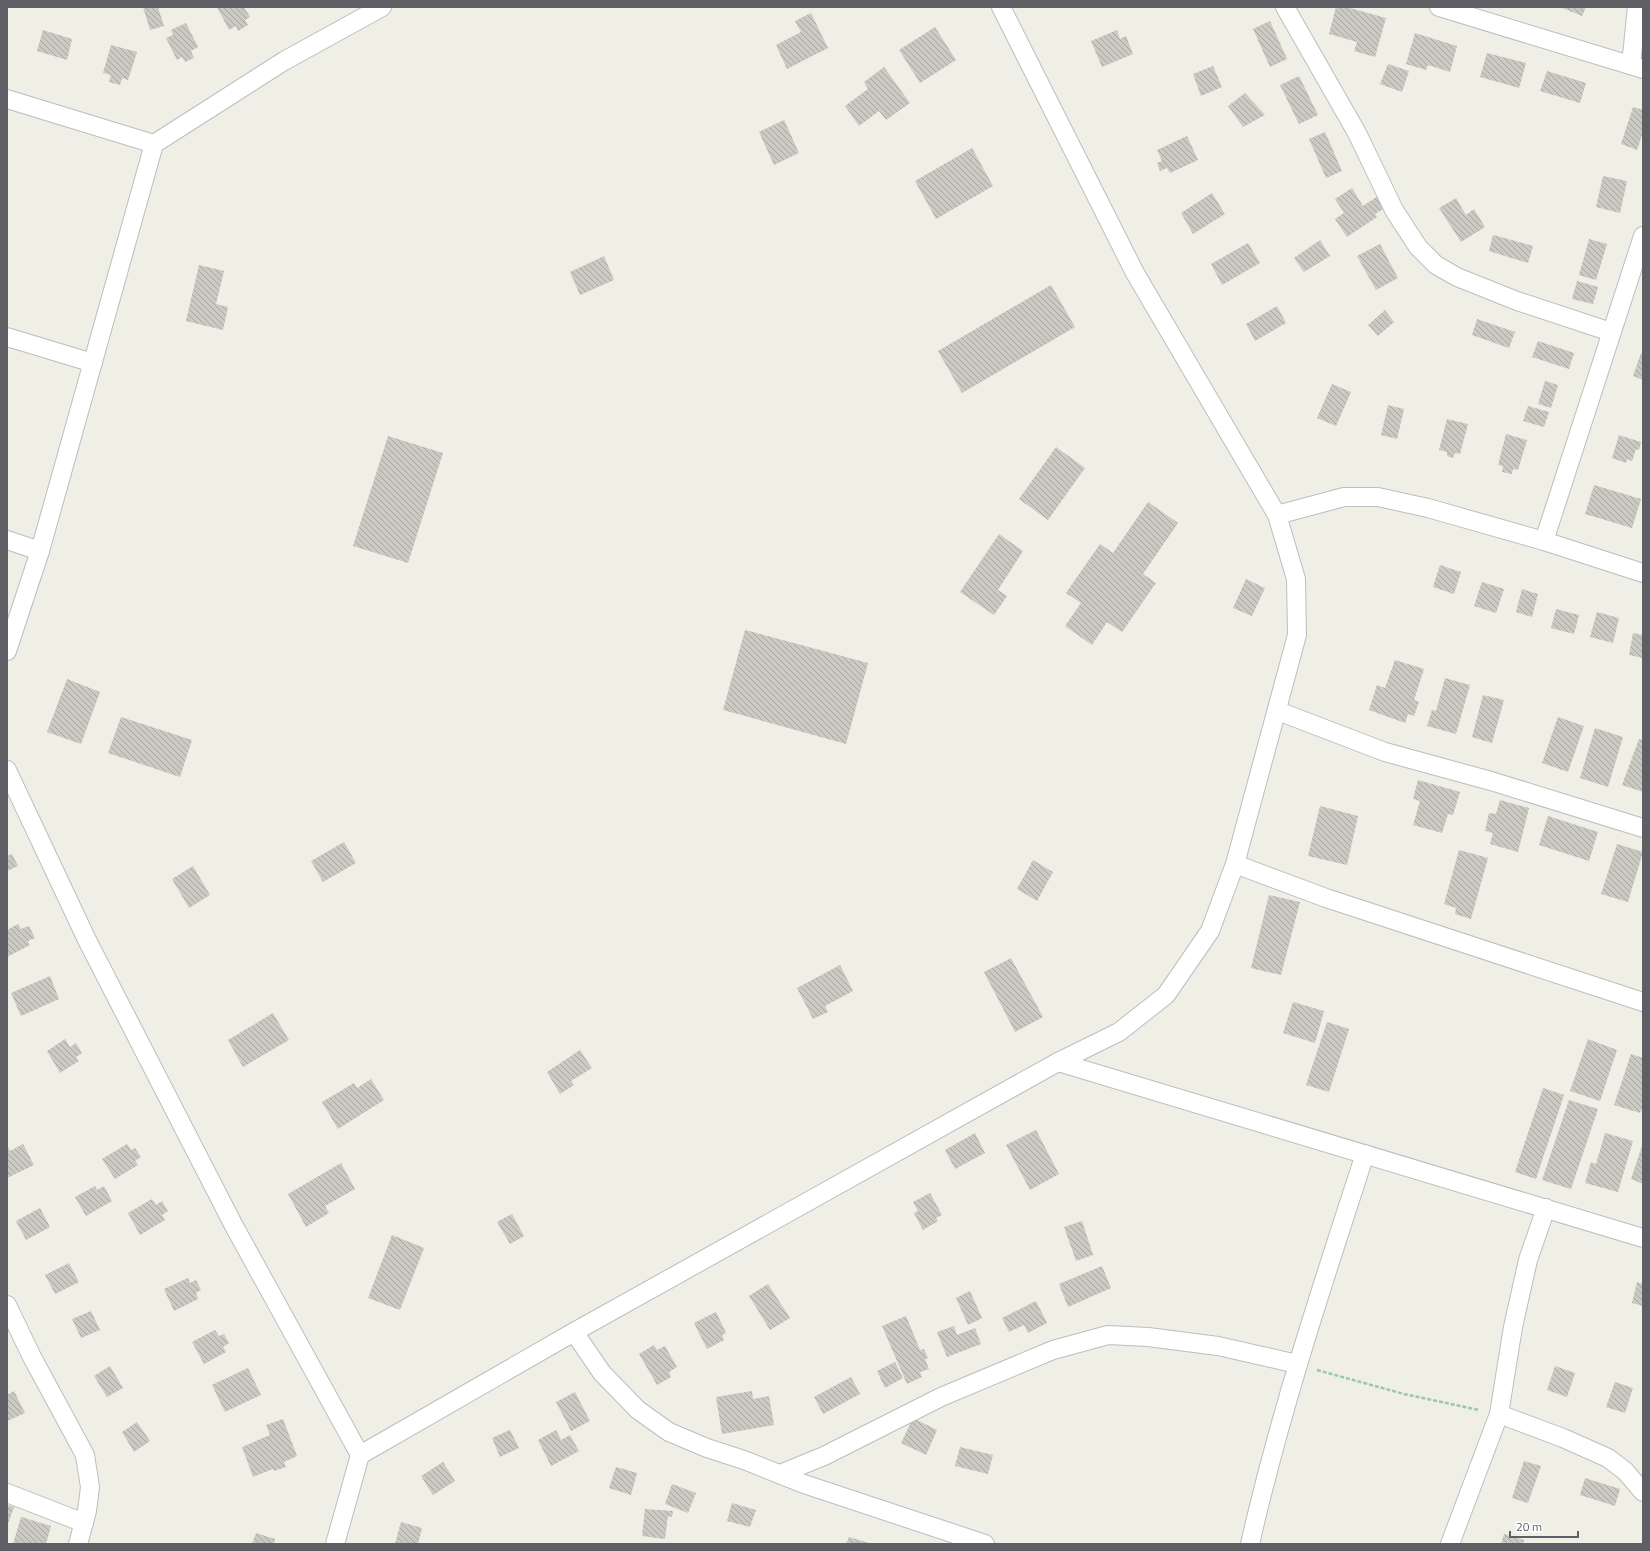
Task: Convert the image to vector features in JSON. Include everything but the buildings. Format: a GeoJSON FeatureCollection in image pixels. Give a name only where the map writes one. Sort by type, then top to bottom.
{"type":"FeatureCollection","features":[{"type":"Feature","properties":{"kind":"street"},"geometry":{"type":"LineString","coordinates":[[7,651],[40,551],[154,144],[284,61],[382,7]]}},
{"type":"Feature","properties":{"kind":"street"},"geometry":{"type":"LineString","coordinates":[[335,1544],[360,1455],[574,1332],[1058,1062],[1119,1032],[1166,995],[1210,931],[1235,864],[1278,711],[1297,635],[1296,579],[1277,515],[1135,272],[1001,7]]}},
{"type":"Feature","properties":{"kind":"street"},"geometry":{"type":"LineString","coordinates":[[1285,7],[1357,133],[1394,210],[1418,247],[1436,265],[1457,277],[1516,301],[1611,332]]}},
{"type":"Feature","properties":{"kind":"street"},"geometry":{"type":"LineString","coordinates":[[1439,7],[1637,67],[1637,7]]}},
{"type":"Feature","properties":{"kind":"street"},"geometry":{"type":"LineString","coordinates":[[7,99],[154,144]]}},
{"type":"Feature","properties":{"kind":"street"},"geometry":{"type":"LineString","coordinates":[[1544,541],[1643,236]]}},
{"type":"Feature","properties":{"kind":"street"},"geometry":{"type":"LineString","coordinates":[[7,337],[93,363]]}},
{"type":"Feature","properties":{"kind":"street"},"geometry":{"type":"LineString","coordinates":[[1277,515],[1344,497],[1378,497],[1428,508],[1544,541],[1643,573]]}},
{"type":"Feature","properties":{"kind":"street"},"geometry":{"type":"LineString","coordinates":[[7,540],[40,551]]}},
{"type":"Feature","properties":{"kind":"street"},"geometry":{"type":"LineString","coordinates":[[1278,711],[1385,752],[1491,781],[1643,828]]}},
{"type":"Feature","properties":{"kind":"street"},"geometry":{"type":"LineString","coordinates":[[7,770],[87,940],[219,1198],[360,1455]]}},
{"type":"Feature","properties":{"kind":"street"},"geometry":{"type":"LineString","coordinates":[[1235,864],[1326,898],[1643,1002]]}},
{"type":"Feature","properties":{"kind":"street"},"geometry":{"type":"LineString","coordinates":[[1058,1062],[1643,1238]]}},
{"type":"Feature","properties":{"kind":"street"},"geometry":{"type":"LineString","coordinates":[[1250,1544],[1262,1489],[1297,1364],[1365,1154]]}},
{"type":"Feature","properties":{"kind":"street"},"geometry":{"type":"LineString","coordinates":[[1450,1544],[1499,1414],[1513,1327],[1528,1260],[1546,1208]]}},
{"type":"Feature","properties":{"kind":"street"},"geometry":{"type":"LineString","coordinates":[[7,1305],[32,1357],[85,1455],[90,1487],[87,1511],[78,1544]]}},
{"type":"Feature","properties":{"kind":"street"},"geometry":{"type":"LineString","coordinates":[[574,1332],[602,1373],[638,1410],[669,1432],[707,1448],[804,1484],[985,1544]]}},
{"type":"Feature","properties":{"kind":"street"},"geometry":{"type":"LineString","coordinates":[[780,1474],[824,1456],[941,1397],[1052,1350],[1108,1335],[1148,1336],[1218,1346],[1297,1364]]}},
{"type":"Feature","properties":{"kind":"street"},"geometry":{"type":"LineString","coordinates":[[1499,1414],[1563,1438],[1608,1458],[1625,1471],[1643,1492]]}},
{"type":"Feature","properties":{"kind":"street"},"geometry":{"type":"LineString","coordinates":[[7,1493],[84,1523]]}},
{"type":"Feature","properties":{"kind":"path"},"geometry":{"type":"LineString","coordinates":[[1297,1364],[1404,1394],[1499,1414]]}}]}
